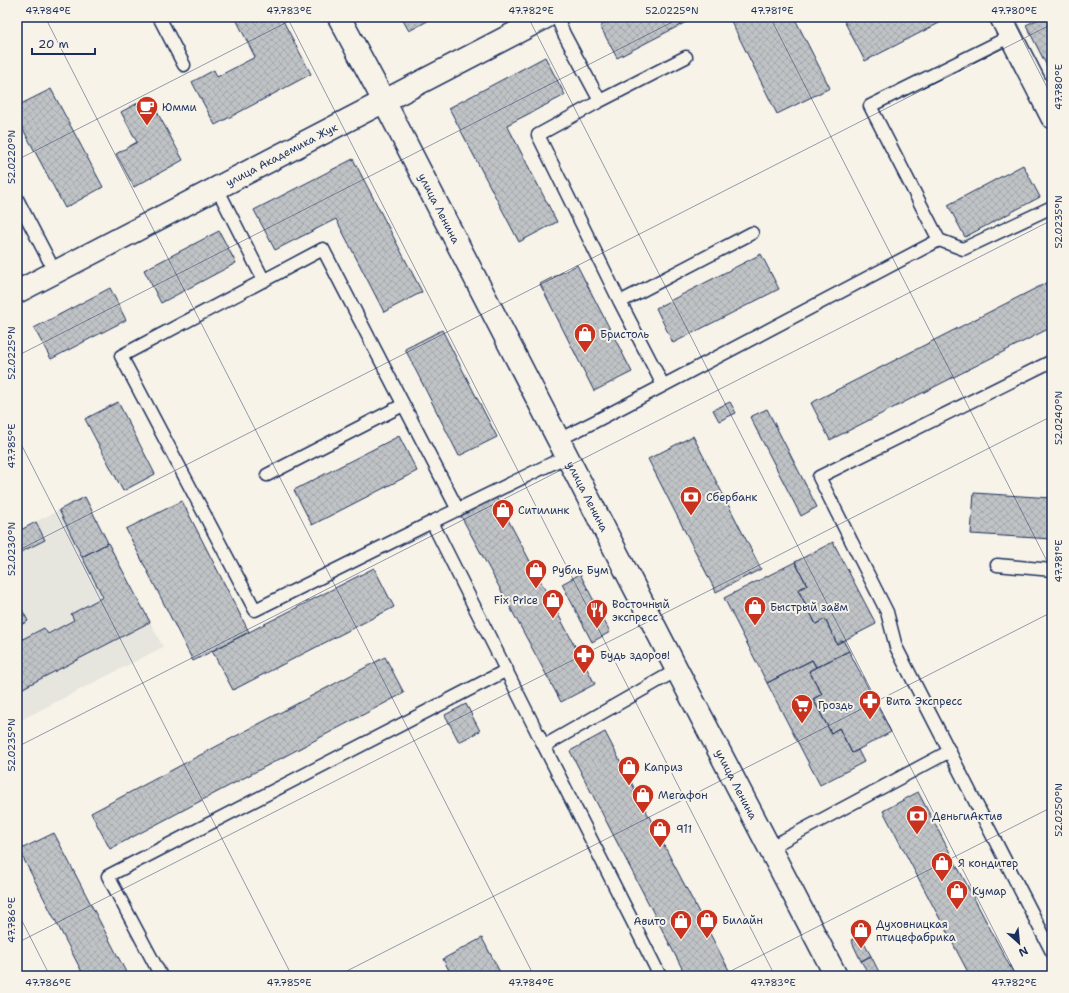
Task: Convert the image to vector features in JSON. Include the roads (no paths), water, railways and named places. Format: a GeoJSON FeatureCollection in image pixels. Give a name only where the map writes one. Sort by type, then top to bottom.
{"type":"FeatureCollection","features":[{"type":"Feature","properties":{"kind":"main road","name":"улица Ленина"},"geometry":{"type":"LineString","coordinates":[[339,17],[384,101],[836,976]]}},
{"type":"Feature","properties":{"kind":"main road","name":"улица Академика Жук"},"geometry":{"type":"LineString","coordinates":[[17,292],[546,17]]}},
{"type":"Feature","properties":{"kind":"main road"},"geometry":{"type":"LineString","coordinates":[[1006,26],[1052,117]]}},
{"type":"Feature","properties":{"kind":"lane"},"geometry":{"type":"LineString","coordinates":[[159,17],[184,65]]}},
{"type":"Feature","properties":{"kind":"lane"},"geometry":{"type":"LineString","coordinates":[[557,17],[564,34],[600,102]]}},
{"type":"Feature","properties":{"kind":"lane"},"geometry":{"type":"LineString","coordinates":[[1006,26],[870,106],[939,240],[963,249],[1052,207]]}},
{"type":"Feature","properties":{"kind":"lane"},"geometry":{"type":"LineString","coordinates":[[664,385],[620,302],[538,135],[686,57]]}},
{"type":"Feature","properties":{"kind":"lane"},"geometry":{"type":"LineString","coordinates":[[217,188],[264,281]]}},
{"type":"Feature","properties":{"kind":"lane"},"geometry":{"type":"LineString","coordinates":[[17,199],[55,272]]}},
{"type":"Feature","properties":{"kind":"lane"},"geometry":{"type":"LineString","coordinates":[[620,302],[752,233]]}},
{"type":"Feature","properties":{"kind":"lane"},"geometry":{"type":"LineString","coordinates":[[458,510],[323,250],[121,356],[255,610],[458,510],[562,448],[594,422],[939,240]]}},
{"type":"Feature","properties":{"kind":"lane"},"geometry":{"type":"LineString","coordinates":[[1052,361],[819,477],[887,612],[896,647],[1052,952]]}},
{"type":"Feature","properties":{"kind":"lane"},"geometry":{"type":"LineString","coordinates":[[267,475],[403,405]]}},
{"type":"Feature","properties":{"kind":"lane"},"geometry":{"type":"LineString","coordinates":[[432,522],[660,976]]}},
{"type":"Feature","properties":{"kind":"lane"},"geometry":{"type":"LineString","coordinates":[[997,565],[1052,570]]}},
{"type":"Feature","properties":{"kind":"lane"},"geometry":{"type":"LineString","coordinates":[[160,976],[108,876],[507,670]]}},
{"type":"Feature","properties":{"kind":"lane"},"geometry":{"type":"LineString","coordinates":[[544,746],[677,670]]}},
{"type":"Feature","properties":{"kind":"lane"},"geometry":{"type":"LineString","coordinates":[[769,848],[950,752]]}},
{"type":"Feature","properties":{"kind":"place","name":"Юмми"},"geometry":{"type":"Point","coordinates":[147,126]}},
{"type":"Feature","properties":{"kind":"place","name":"Бристоль"},"geometry":{"type":"Point","coordinates":[585,354]}},
{"type":"Feature","properties":{"kind":"place","name":"Сбербанк"},"geometry":{"type":"Point","coordinates":[691,516]}},
{"type":"Feature","properties":{"kind":"place","name":"Ситилинк"},"geometry":{"type":"Point","coordinates":[503,530]}},
{"type":"Feature","properties":{"kind":"place","name":"Рубль Бум"},"geometry":{"type":"Point","coordinates":[536,590]}},
{"type":"Feature","properties":{"kind":"place","name":"Fix Price"},"geometry":{"type":"Point","coordinates":[553,620]}},
{"type":"Feature","properties":{"kind":"place","name":"Быстрый заём"},"geometry":{"type":"Point","coordinates":[755,626]}},
{"type":"Feature","properties":{"kind":"place","name":"Восточный экспресс"},"geometry":{"type":"Point","coordinates":[597,630]}},
{"type":"Feature","properties":{"kind":"place","name":"Будь здоров!"},"geometry":{"type":"Point","coordinates":[584,674]}},
{"type":"Feature","properties":{"kind":"place","name":"Вита Экспресс"},"geometry":{"type":"Point","coordinates":[870,720]}},
{"type":"Feature","properties":{"kind":"place","name":"Гроздь"},"geometry":{"type":"Point","coordinates":[802,724]}},
{"type":"Feature","properties":{"kind":"place","name":"Каприз"},"geometry":{"type":"Point","coordinates":[629,786]}},
{"type":"Feature","properties":{"kind":"place","name":"Мегафон"},"geometry":{"type":"Point","coordinates":[643,814]}},
{"type":"Feature","properties":{"kind":"place","name":"ДеньгиАктив"},"geometry":{"type":"Point","coordinates":[917,836]}},
{"type":"Feature","properties":{"kind":"place","name":"911"},"geometry":{"type":"Point","coordinates":[660,848]}},
{"type":"Feature","properties":{"kind":"place","name":"Я кондитер"},"geometry":{"type":"Point","coordinates":[942,882]}},
{"type":"Feature","properties":{"kind":"place","name":"Кумар"},"geometry":{"type":"Point","coordinates":[957,910]}},
{"type":"Feature","properties":{"kind":"place","name":"Авито"},"geometry":{"type":"Point","coordinates":[681,940]}},
{"type":"Feature","properties":{"kind":"place","name":"Билайн"},"geometry":{"type":"Point","coordinates":[707,940]}},
{"type":"Feature","properties":{"kind":"place","name":"Духовницкая птицефабрика"},"geometry":{"type":"Point","coordinates":[861,950]}}]}
